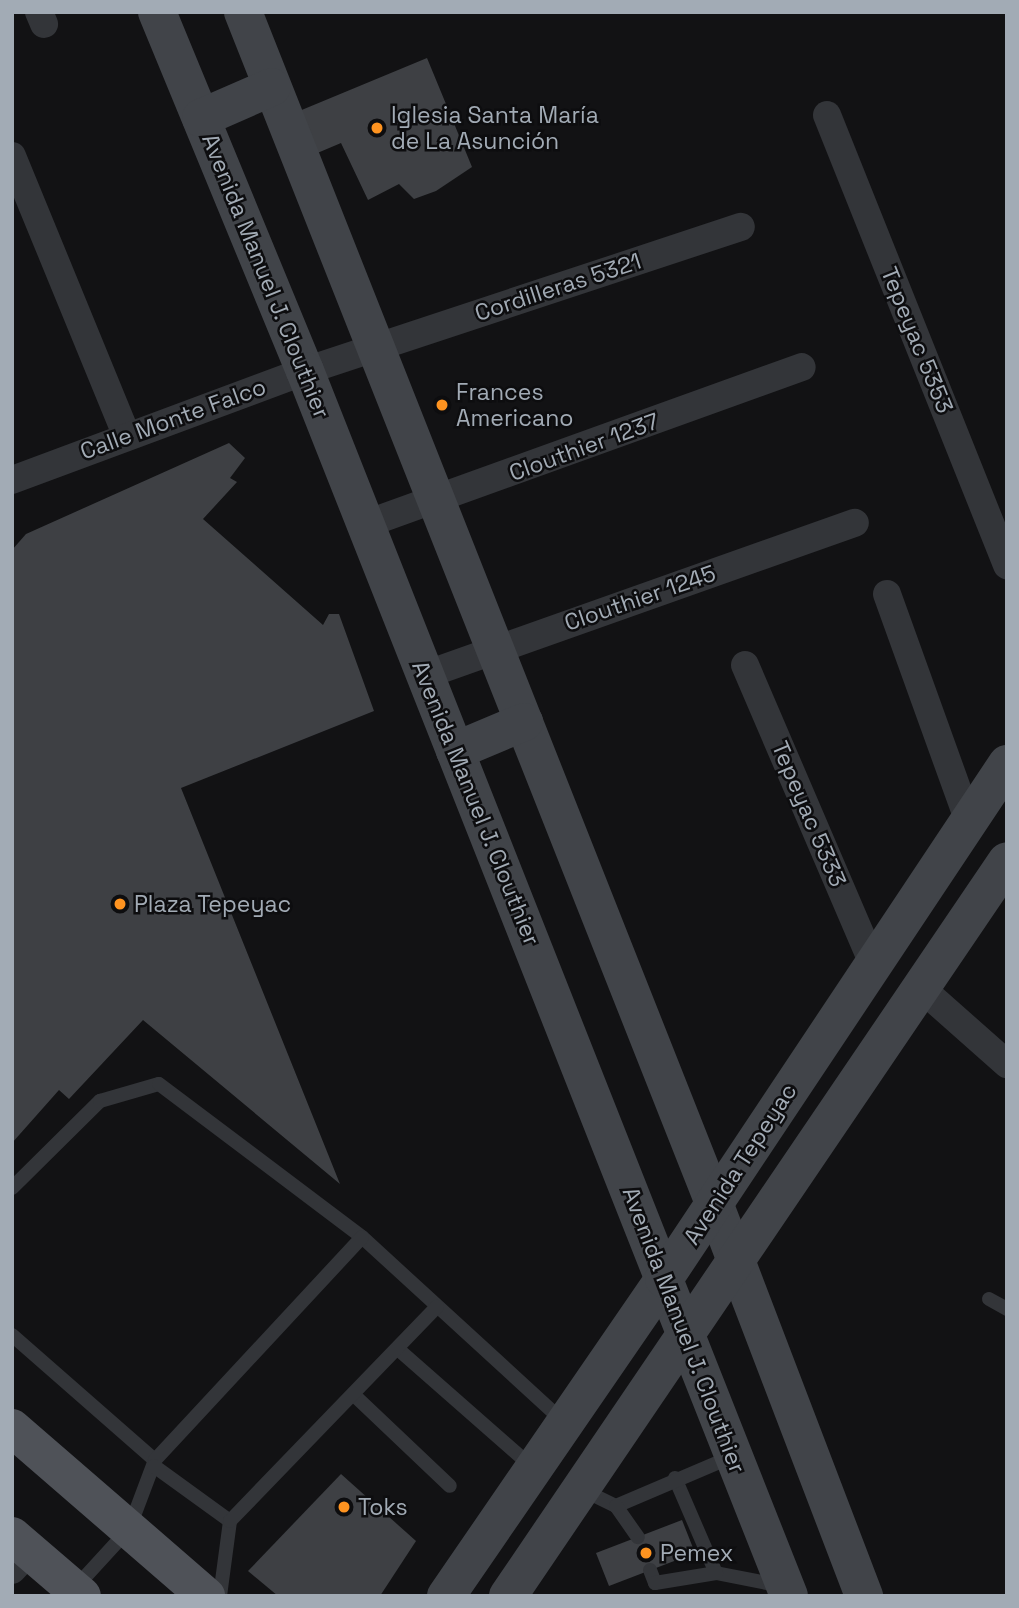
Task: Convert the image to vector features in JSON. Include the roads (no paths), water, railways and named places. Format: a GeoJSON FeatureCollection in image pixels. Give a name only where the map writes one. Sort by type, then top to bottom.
{"type":"FeatureCollection","features":[{"type":"Feature","properties":{"kind":"main road","name":"Avenida Manuel J. Clouthier"},"geometry":{"type":"LineString","coordinates":[[157,12],[305,371],[788,1591]]}},
{"type":"Feature","properties":{"kind":"main road"},"geometry":{"type":"LineString","coordinates":[[246,13],[272,87],[374,347],[714,1203],[864,1596]]}},
{"type":"Feature","properties":{"kind":"main road"},"geometry":{"type":"LineString","coordinates":[[201,118],[272,87]]}},
{"type":"Feature","properties":{"kind":"main road"},"geometry":{"type":"LineString","coordinates":[[456,751],[524,722]]}},
{"type":"Feature","properties":{"kind":"main road","name":"Avenida Tepeyac"},"geometry":{"type":"LineString","coordinates":[[446,1596],[664,1279],[1007,764]]}},
{"type":"Feature","properties":{"kind":"main road"},"geometry":{"type":"LineString","coordinates":[[508,1596],[736,1266],[1007,861]]}},
{"type":"Feature","properties":{"kind":"main road"},"geometry":{"type":"LineString","coordinates":[[12,1428],[206,1596]]}},
{"type":"Feature","properties":{"kind":"main road"},"geometry":{"type":"LineString","coordinates":[[18,1553],[78,1592]]}},
{"type":"Feature","properties":{"kind":"street","name":"Tepeyac 5353"},"geometry":{"type":"LineString","coordinates":[[827,115],[1007,565]]}},
{"type":"Feature","properties":{"kind":"street"},"geometry":{"type":"LineString","coordinates":[[12,156],[126,435]]}},
{"type":"Feature","properties":{"kind":"street","name":"Cordilleras 5321"},"geometry":{"type":"LineString","coordinates":[[374,347],[741,227]]}},
{"type":"Feature","properties":{"kind":"street","name":"Calle Monte Falco"},"geometry":{"type":"LineString","coordinates":[[12,480],[126,435],[374,347]]}},
{"type":"Feature","properties":{"kind":"street","name":"Clouthier 1237"},"geometry":{"type":"LineString","coordinates":[[366,524],[802,368]]}},
{"type":"Feature","properties":{"kind":"street","name":"Clouthier 1245"},"geometry":{"type":"LineString","coordinates":[[425,675],[855,523]]}},
{"type":"Feature","properties":{"kind":"street"},"geometry":{"type":"LineString","coordinates":[[887,594],[968,819]]}},
{"type":"Feature","properties":{"kind":"street","name":"Tepeyac 5333"},"geometry":{"type":"LineString","coordinates":[[745,665],[873,963]]}},
{"type":"Feature","properties":{"kind":"street"},"geometry":{"type":"LineString","coordinates":[[921,988],[1007,1063]]}},
{"type":"Feature","properties":{"kind":"lane"},"geometry":{"type":"LineString","coordinates":[[12,1188],[100,1101],[159,1084],[362,1237],[565,1422]]}},
{"type":"Feature","properties":{"kind":"lane"},"geometry":{"type":"LineString","coordinates":[[78,1592],[129,1529],[155,1463],[362,1237]]}},
{"type":"Feature","properties":{"kind":"lane"},"geometry":{"type":"LineString","coordinates":[[989,1299],[1007,1309]]}},
{"type":"Feature","properties":{"kind":"lane"},"geometry":{"type":"LineString","coordinates":[[220,1596],[230,1521],[399,1350],[437,1307]]}},
{"type":"Feature","properties":{"kind":"lane"},"geometry":{"type":"LineString","coordinates":[[12,1335],[155,1463],[230,1521]]}},
{"type":"Feature","properties":{"kind":"lane"},"geometry":{"type":"LineString","coordinates":[[399,1350],[533,1468]]}},
{"type":"Feature","properties":{"kind":"lane"},"geometry":{"type":"LineString","coordinates":[[354,1395],[450,1486]]}},
{"type":"Feature","properties":{"kind":"lane"},"geometry":{"type":"LineString","coordinates":[[616,1506],[676,1478],[734,1457]]}},
{"type":"Feature","properties":{"kind":"lane"},"geometry":{"type":"LineString","coordinates":[[676,1478],[716,1573]]}},
{"type":"Feature","properties":{"kind":"lane"},"geometry":{"type":"LineString","coordinates":[[581,1490],[616,1506],[638,1537]]}},
{"type":"Feature","properties":{"kind":"lane"},"geometry":{"type":"LineString","coordinates":[[650,1570],[655,1583],[716,1573],[788,1591]]}},
{"type":"Feature","properties":{"kind":"place","name":"Iglesia Santa María de La Asunción"},"geometry":{"type":"Point","coordinates":[377,128]}},
{"type":"Feature","properties":{"kind":"place","name":"Frances Americano"},"geometry":{"type":"Point","coordinates":[442,405]}},
{"type":"Feature","properties":{"kind":"place","name":"Plaza Tepeyac"},"geometry":{"type":"Point","coordinates":[120,904]}},
{"type":"Feature","properties":{"kind":"place","name":"Toks"},"geometry":{"type":"Point","coordinates":[344,1507]}},
{"type":"Feature","properties":{"kind":"place","name":"Pemex"},"geometry":{"type":"Point","coordinates":[646,1553]}}]}
